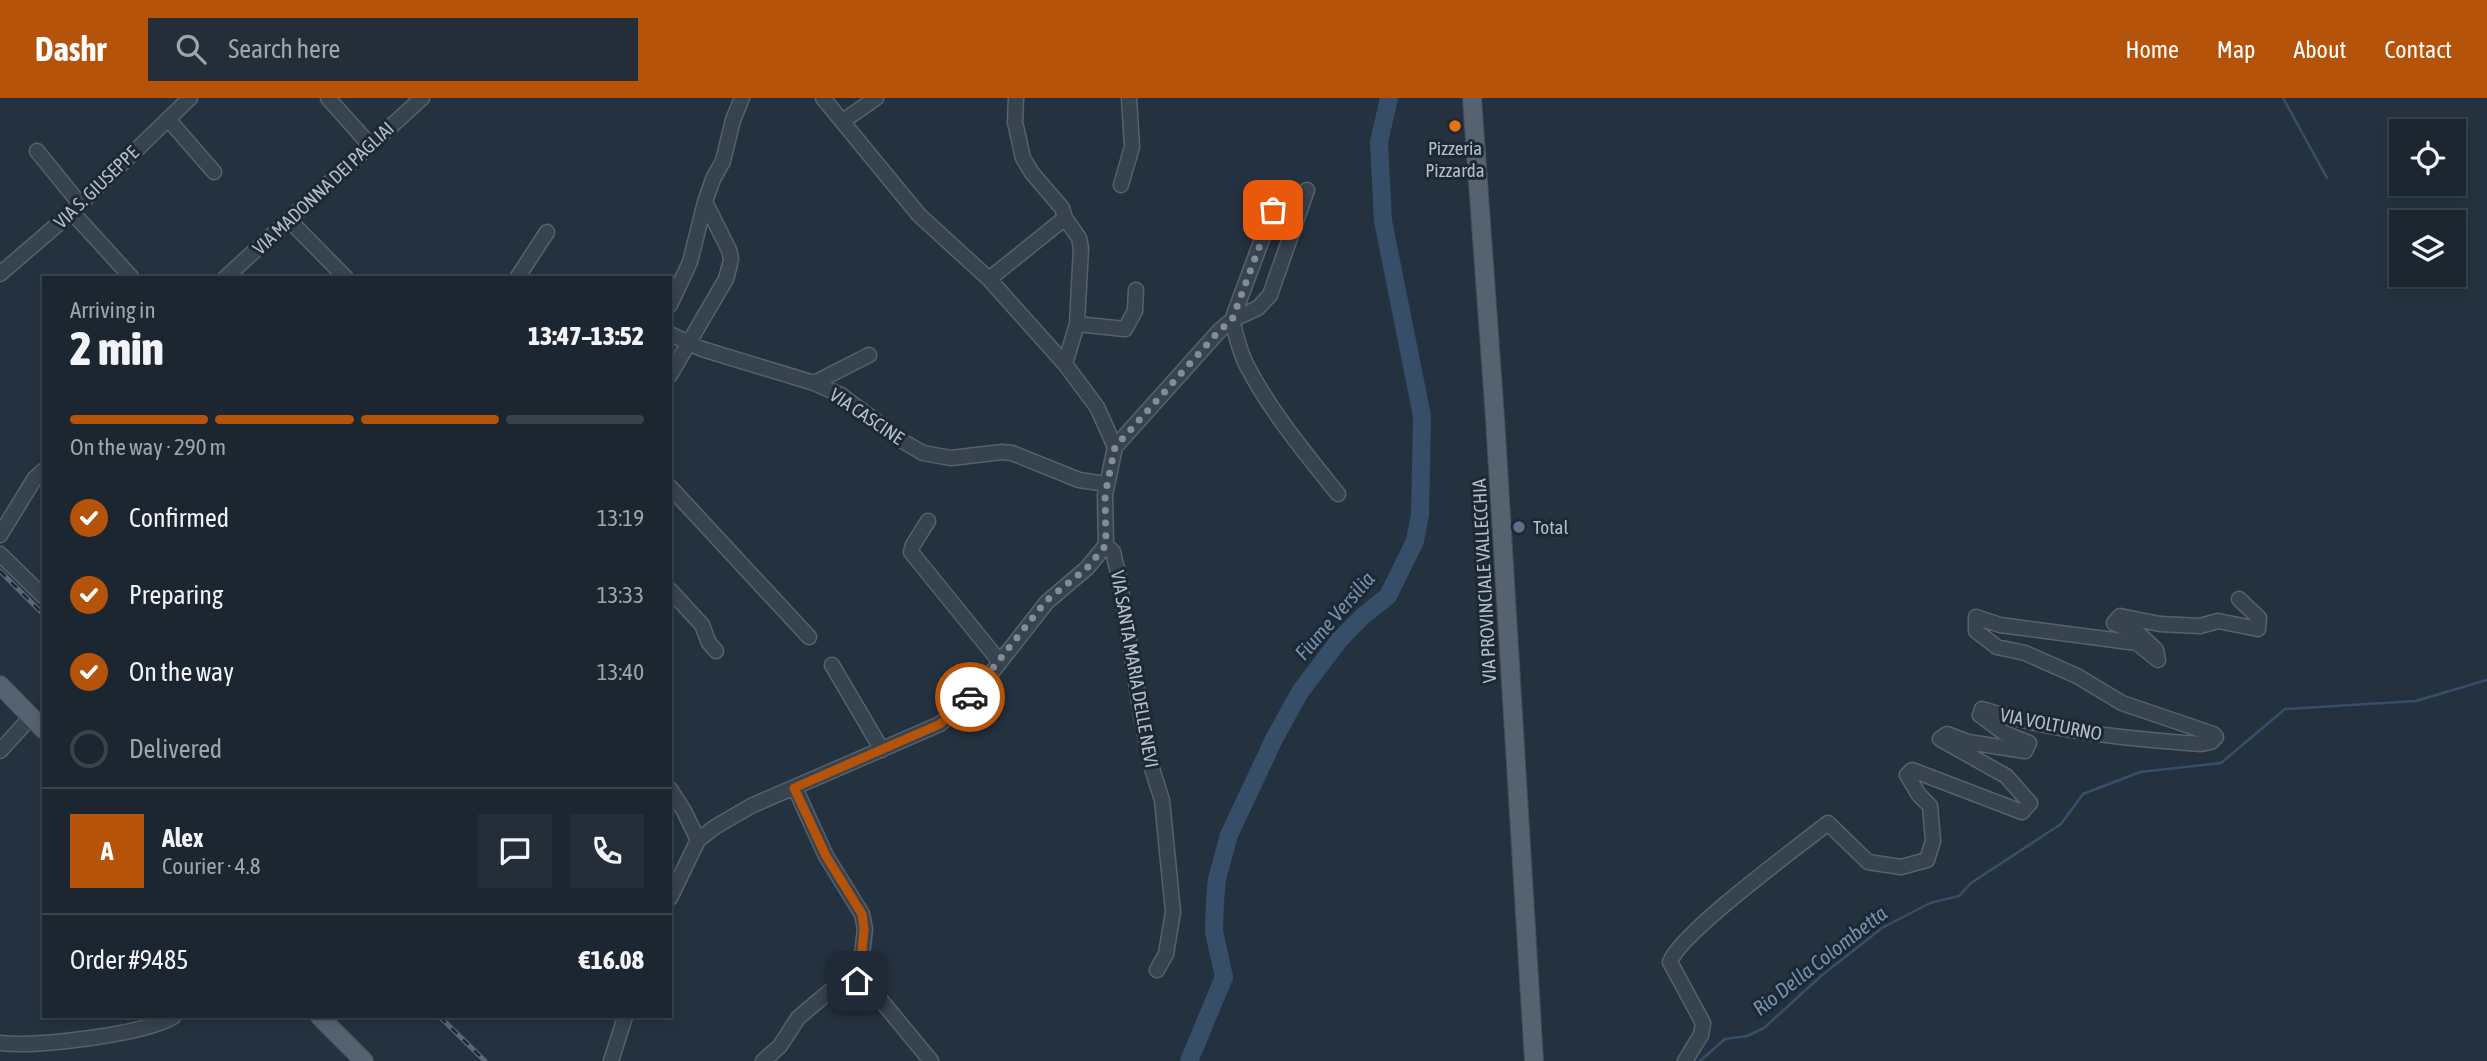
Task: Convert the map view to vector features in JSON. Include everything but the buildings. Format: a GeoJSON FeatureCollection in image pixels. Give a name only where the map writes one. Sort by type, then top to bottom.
{"type":"FeatureCollection","features":[{"type":"Feature","properties":{"kind":"main road","name":"VIA PROVINCIALE VALLECCHIA"},"geometry":{"type":"LineString","coordinates":[[1472,98],[1494,402],[1534,1061]]}},
{"type":"Feature","properties":{"kind":"main road"},"geometry":{"type":"LineString","coordinates":[[0,685],[42,728]]}},
{"type":"Feature","properties":{"kind":"main road"},"geometry":{"type":"LineString","coordinates":[[321,1018],[364,1061]]}},
{"type":"Feature","properties":{"kind":"street"},"geometry":{"type":"LineString","coordinates":[[328,98],[369,144]]}},
{"type":"Feature","properties":{"kind":"street","name":"VIA MADONNA DEI PAGLIAI"},"geometry":{"type":"LineString","coordinates":[[227,276],[422,98]]}},
{"type":"Feature","properties":{"kind":"street"},"geometry":{"type":"LineString","coordinates":[[672,301],[690,262],[712,179],[723,161],[733,120],[742,98]]}},
{"type":"Feature","properties":{"kind":"street"},"geometry":{"type":"LineString","coordinates":[[823,98],[919,215],[989,279],[1065,364],[1097,407],[1115,447],[1220,330],[1232,320],[1258,308],[1270,295],[1307,190]]}},
{"type":"Feature","properties":{"kind":"street"},"geometry":{"type":"LineString","coordinates":[[843,121],[876,98]]}},
{"type":"Feature","properties":{"kind":"street"},"geometry":{"type":"LineString","coordinates":[[1016,98],[1015,122],[1023,158],[1062,208],[1065,218],[1079,238],[1081,248],[1077,324],[1065,364]]}},
{"type":"Feature","properties":{"kind":"street"},"geometry":{"type":"LineString","coordinates":[[1121,185],[1132,147],[1129,98]]}},
{"type":"Feature","properties":{"kind":"street","name":"VIA S. GIUSEPPE"},"geometry":{"type":"LineString","coordinates":[[0,274],[76,208],[168,119],[184,100]]}},
{"type":"Feature","properties":{"kind":"street"},"geometry":{"type":"LineString","coordinates":[[168,119],[214,172]]}},
{"type":"Feature","properties":{"kind":"street"},"geometry":{"type":"LineString","coordinates":[[37,151],[76,208],[130,276]]}},
{"type":"Feature","properties":{"kind":"street"},"geometry":{"type":"LineString","coordinates":[[672,372],[726,279],[730,262],[705,202]]}},
{"type":"Feature","properties":{"kind":"street"},"geometry":{"type":"LineString","coordinates":[[1273,210],[1232,320],[1246,364],[1264,394],[1338,494]]}},
{"type":"Feature","properties":{"kind":"street"},"geometry":{"type":"LineString","coordinates":[[989,279],[1065,218]]}},
{"type":"Feature","properties":{"kind":"street"},"geometry":{"type":"LineString","coordinates":[[290,221],[344,276]]}},
{"type":"Feature","properties":{"kind":"street"},"geometry":{"type":"LineString","coordinates":[[518,276],[547,232]]}},
{"type":"Feature","properties":{"kind":"street"},"geometry":{"type":"LineString","coordinates":[[1077,324],[1125,330],[1135,312],[1136,290]]}},
{"type":"Feature","properties":{"kind":"street","name":"VIA CASCINE"},"geometry":{"type":"LineString","coordinates":[[672,335],[702,349],[814,383],[841,395],[923,453],[950,458],[1012,453],[1079,480],[1106,484]]}},
{"type":"Feature","properties":{"kind":"street"},"geometry":{"type":"LineString","coordinates":[[814,383],[869,355]]}},
{"type":"Feature","properties":{"kind":"street","name":"VIA SANTA MARIA DELLE NEVI"},"geometry":{"type":"LineString","coordinates":[[1115,447],[1106,484],[1106,545],[1113,552],[1119,577],[1142,720],[1162,800],[1173,912],[1166,954],[1157,970]]}},
{"type":"Feature","properties":{"kind":"street"},"geometry":{"type":"LineString","coordinates":[[0,535],[35,478],[42,472]]}},
{"type":"Feature","properties":{"kind":"street"},"geometry":{"type":"LineString","coordinates":[[672,488],[809,637]]}},
{"type":"Feature","properties":{"kind":"street"},"geometry":{"type":"LineString","coordinates":[[928,522],[911,552],[1000,662]]}},
{"type":"Feature","properties":{"kind":"street"},"geometry":{"type":"LineString","coordinates":[[672,894],[698,840],[715,827],[751,806],[940,724],[978,690],[1046,601],[1087,568],[1106,545]]}},
{"type":"Feature","properties":{"kind":"street"},"geometry":{"type":"LineString","coordinates":[[0,554],[42,595]]}},
{"type":"Feature","properties":{"kind":"street"},"geometry":{"type":"LineString","coordinates":[[672,592],[702,625],[709,643],[716,651]]}},
{"type":"Feature","properties":{"kind":"street","name":"VIA VOLTURNO"},"geometry":{"type":"LineString","coordinates":[[1685,1061],[1701,1035],[1703,1023],[1670,962],[1673,952],[1709,919],[1828,823],[1868,862],[1900,867],[1927,860],[1933,841],[1930,806],[1907,775],[1912,770],[2022,812],[2030,803],[2006,776],[1940,738],[1947,734],[1968,742],[2025,751],[2029,743],[2004,733],[1980,715],[1982,709],[2008,717],[2136,740],[2201,744],[2211,743],[2216,737],[2122,703],[2077,676],[2025,653],[1997,647],[1976,631],[1976,617],[2000,625],[2137,643],[2158,660],[2157,650],[2138,633],[2114,623],[2120,616],[2160,624],[2200,626],[2218,621],[2258,629],[2259,618],[2239,600]]}},
{"type":"Feature","properties":{"kind":"street"},"geometry":{"type":"LineString","coordinates":[[832,665],[882,750]]}},
{"type":"Feature","properties":{"kind":"street"},"geometry":{"type":"LineString","coordinates":[[0,751],[31,717]]}},
{"type":"Feature","properties":{"kind":"street"},"geometry":{"type":"LineString","coordinates":[[794,788],[826,856],[862,914],[864,929],[857,981]]}},
{"type":"Feature","properties":{"kind":"street"},"geometry":{"type":"LineString","coordinates":[[672,792],[698,840]]}},
{"type":"Feature","properties":{"kind":"street"},"geometry":{"type":"LineString","coordinates":[[763,1061],[780,1046],[798,1018],[818,1000],[834,988],[857,981]]}},
{"type":"Feature","properties":{"kind":"street"},"geometry":{"type":"LineString","coordinates":[[857,981],[879,998],[931,1061]]}},
{"type":"Feature","properties":{"kind":"street"},"geometry":{"type":"LineString","coordinates":[[0,1042],[61,1041],[157,1025],[171,1018]]}},
{"type":"Feature","properties":{"kind":"street"},"geometry":{"type":"LineString","coordinates":[[611,1061],[625,1018]]}},
{"type":"Feature","properties":{"kind":"waterway","name":"Fiume Versilia"},"geometry":{"type":"LineString","coordinates":[[1189,1061],[1224,977],[1214,932],[1215,901],[1217,879],[1229,835],[1274,739],[1300,692],[1340,639],[1388,596],[1415,541],[1420,515],[1422,416],[1383,221],[1379,142],[1389,98]]}},
{"type":"Feature","properties":{"kind":"waterway"},"geometry":{"type":"LineString","coordinates":[[2283,98],[2327,178]]}},
{"type":"Feature","properties":{"kind":"waterway","name":"Rio Della Colombetta"},"geometry":{"type":"LineString","coordinates":[[1700,1061],[1725,1039],[1747,1036],[1764,1028],[1821,976],[1882,928],[1930,903],[1959,896],[1971,883],[2061,824],[2083,794],[2140,772],[2221,763],[2285,709],[2416,701],[2487,680]]}},
{"type":"Feature","properties":{"kind":"railway"},"geometry":{"type":"LineString","coordinates":[[0,571],[42,613]]}},
{"type":"Feature","properties":{"kind":"railway"},"geometry":{"type":"LineString","coordinates":[[441,1018],[485,1061]]}},
{"type":"Feature","properties":{"kind":"way so far"},"geometry":{"type":"LineString","coordinates":[[970,697],[1046,601],[1087,568],[1106,545],[1106,484],[1115,447],[1232,320],[1273,210]]}},
{"type":"Feature","properties":{"kind":"place","name":"Pizzeria Pizzarda"},"geometry":{"type":"Point","coordinates":[1455,126]}},
{"type":"Feature","properties":{"kind":"place","name":"Total"},"geometry":{"type":"Point","coordinates":[1519,527]}},
{"type":"Feature","properties":{"kind":"route"},"geometry":{"type":"LineString","coordinates":[[857,981],[864,929],[861,909],[826,856],[794,788],[940,724],[970,697]]}}]}
